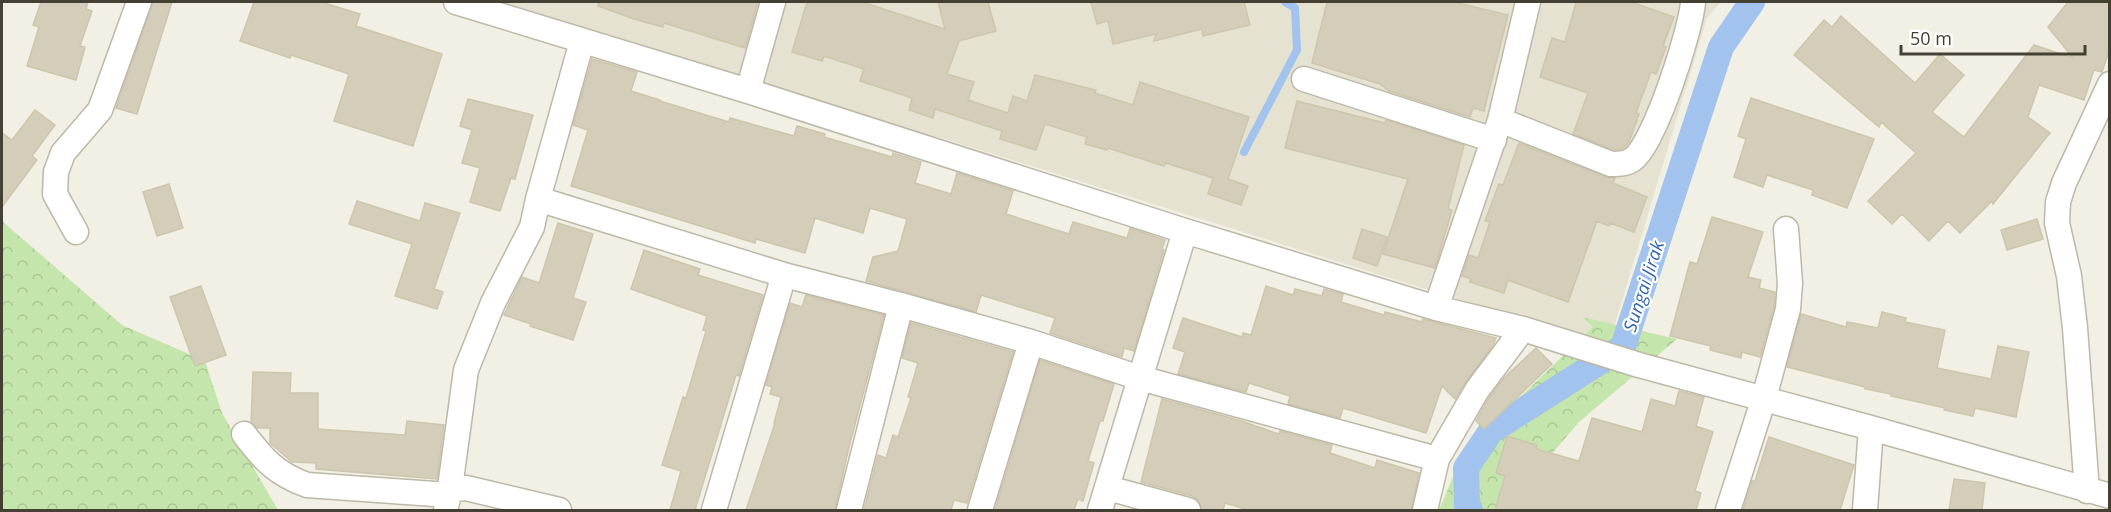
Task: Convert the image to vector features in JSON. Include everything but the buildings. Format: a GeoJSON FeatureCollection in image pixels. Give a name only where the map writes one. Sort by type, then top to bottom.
{"type":"FeatureCollection","features":[{"type":"Feature","properties":{"kind":"street"},"geometry":{"type":"LineString","coordinates":[[76,232],[55,195],[56,172],[63,153],[100,110],[139,2]]}},
{"type":"Feature","properties":{"kind":"street"},"geometry":{"type":"LineString","coordinates":[[456,2],[748,91],[1185,231],[1437,308],[1523,329],[1639,365],[1871,428],[2098,494],[2069,276],[2056,223],[2058,202],[2064,183],[2109,84]]}},
{"type":"Feature","properties":{"kind":"street"},"geometry":{"type":"LineString","coordinates":[[748,91],[773,2]]}},
{"type":"Feature","properties":{"kind":"street"},"geometry":{"type":"LineString","coordinates":[[1437,308],[1497,130],[1528,2]]}},
{"type":"Feature","properties":{"kind":"street"},"geometry":{"type":"LineString","coordinates":[[1304,79],[1497,130],[1611,164],[1623,164],[1634,158],[1656,123],[1696,4]]}},
{"type":"Feature","properties":{"kind":"street"},"geometry":{"type":"LineString","coordinates":[[448,502],[466,370],[493,303],[532,227],[582,41]]}},
{"type":"Feature","properties":{"kind":"street"},"geometry":{"type":"LineString","coordinates":[[538,199],[784,275],[1031,342],[1140,378],[1437,459]]}},
{"type":"Feature","properties":{"kind":"street"},"geometry":{"type":"LineString","coordinates":[[1728,510],[1764,398],[1788,309],[1790,283],[1786,229]]}},
{"type":"Feature","properties":{"kind":"street"},"geometry":{"type":"LineString","coordinates":[[1100,510],[1185,231]]}},
{"type":"Feature","properties":{"kind":"street"},"geometry":{"type":"LineString","coordinates":[[714,510],[784,275]]}},
{"type":"Feature","properties":{"kind":"street"},"geometry":{"type":"LineString","coordinates":[[849,510],[901,305]]}},
{"type":"Feature","properties":{"kind":"street"},"geometry":{"type":"LineString","coordinates":[[1425,510],[1437,459],[1477,390],[1523,329]]}},
{"type":"Feature","properties":{"kind":"street"},"geometry":{"type":"LineString","coordinates":[[980,510],[1031,342]]}},
{"type":"Feature","properties":{"kind":"street"},"geometry":{"type":"LineString","coordinates":[[1865,510],[1871,428]]}},
{"type":"Feature","properties":{"kind":"street"},"geometry":{"type":"LineString","coordinates":[[244,434],[270,465],[287,478],[307,485],[448,502]]}},
{"type":"Feature","properties":{"kind":"street"},"geometry":{"type":"LineString","coordinates":[[448,502],[455,489],[465,488],[558,510]]}},
{"type":"Feature","properties":{"kind":"street"},"geometry":{"type":"LineString","coordinates":[[1108,488],[1188,510]]}},
{"type":"Feature","properties":{"kind":"shaded area"},"geometry":{"type":"Polygon","coordinates":[[[446,2],[1721,2],[1707,18],[1609,344],[1544,326],[945,139],[446,2]]]}},
{"type":"Feature","properties":{"kind":"green space"},"geometry":{"type":"Polygon","coordinates":[[[2,221],[122,325],[205,361],[222,413],[278,510],[2,510],[2,221]]]}},
{"type":"Feature","properties":{"kind":"green space"},"geometry":{"type":"Polygon","coordinates":[[[1582,317],[1677,339],[1579,422],[1543,464],[1518,475],[1502,510],[1439,510],[1464,451],[1593,327],[1582,317]]]}},
{"type":"Feature","properties":{"kind":"waterway"},"geometry":{"type":"LineString","coordinates":[[1244,152],[1297,50],[1295,8],[1285,2]]}},
{"type":"Feature","properties":{"kind":"waterway","name":"Sungai Jirak"},"geometry":{"type":"LineString","coordinates":[[1470,510],[1467,505],[1466,468],[1491,431],[1623,347],[1721,47],[1752,2]]}}]}
